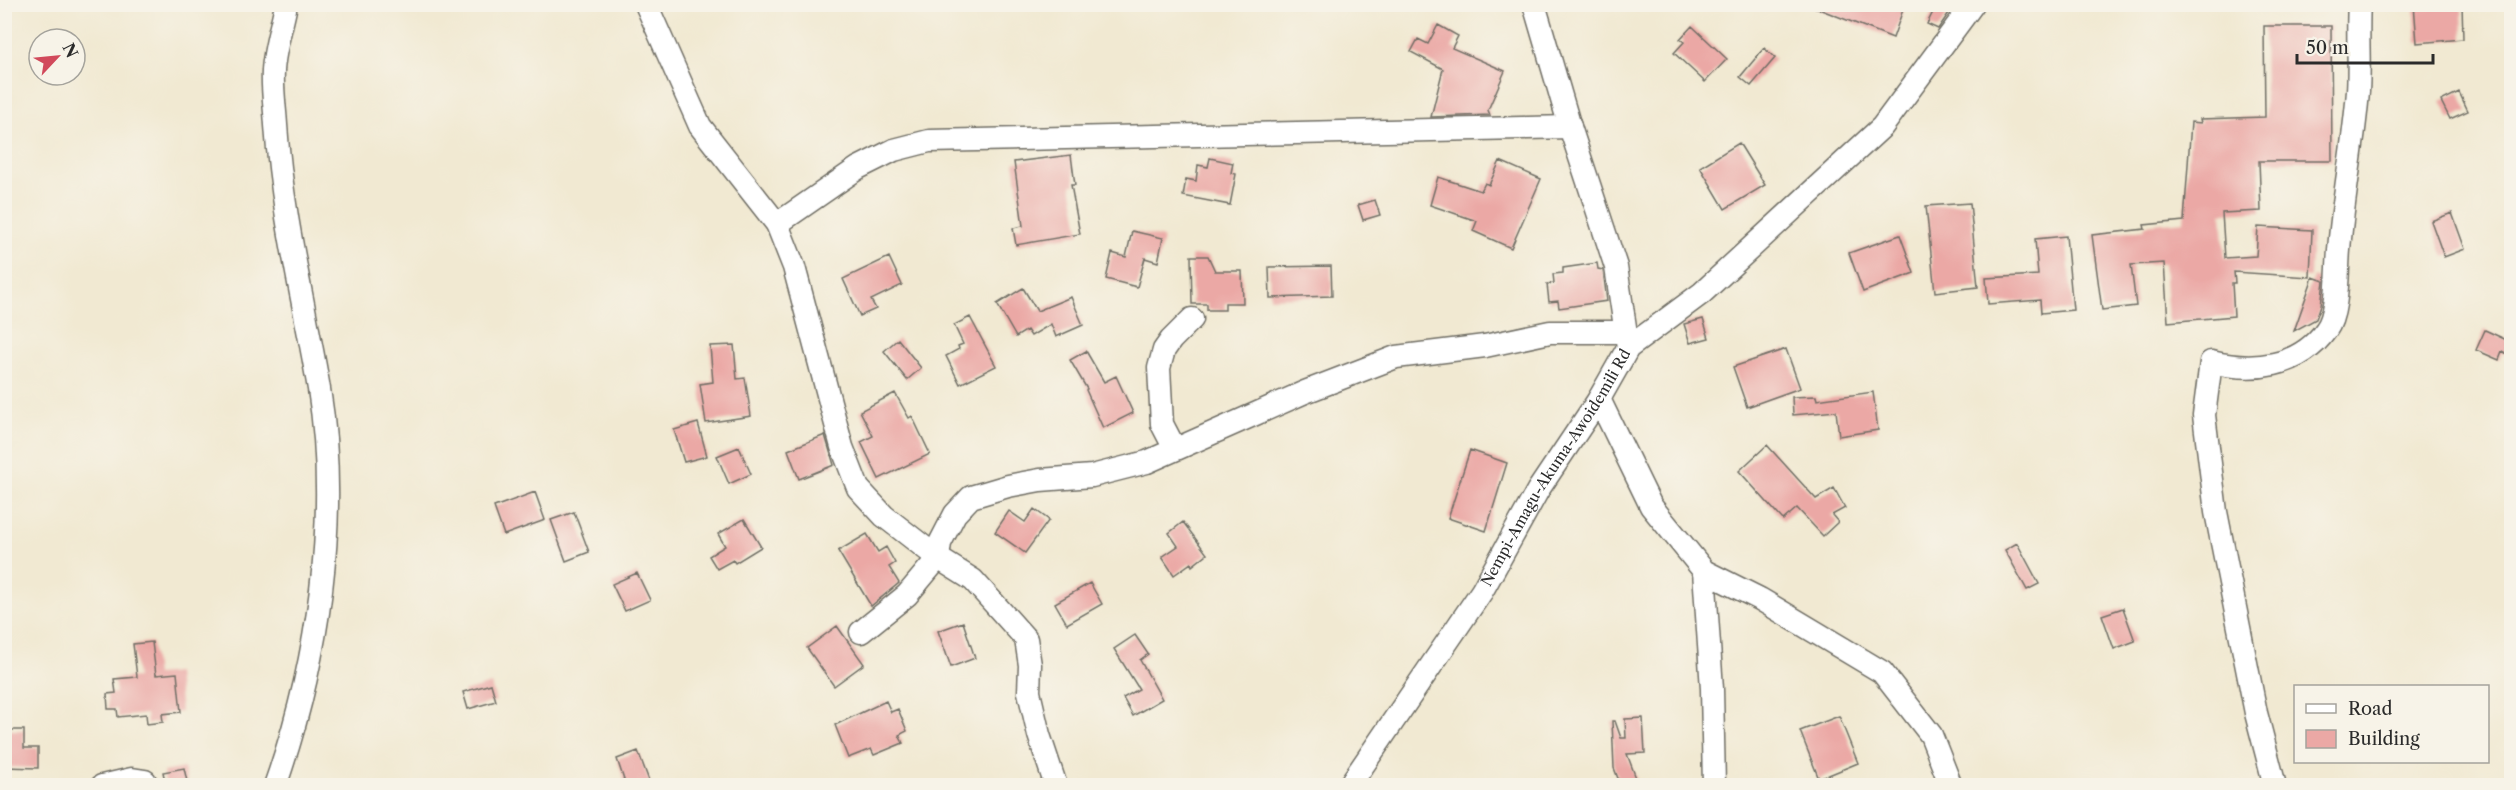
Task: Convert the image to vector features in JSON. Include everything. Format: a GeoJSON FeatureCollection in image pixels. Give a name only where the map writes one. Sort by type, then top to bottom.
{"type":"FeatureCollection","features":[{"type":"Feature","properties":{"kind":"street"},"geometry":{"type":"LineString","coordinates":[[274,786],[293,733],[316,626],[326,530],[327,462],[319,390],[279,174],[273,71],[286,4]]}},
{"type":"Feature","properties":{"kind":"street"},"geometry":{"type":"LineString","coordinates":[[646,4],[700,126],[777,224],[794,267],[839,437],[858,488],[884,516],[938,558],[973,580],[1026,639],[1030,665],[1029,692],[1039,735],[1056,786]]}},
{"type":"Feature","properties":{"kind":"street"},"geometry":{"type":"LineString","coordinates":[[861,632],[907,596],[938,558],[940,543],[956,514],[972,497],[1008,486],[1040,480],[1092,476],[1147,462],[1305,392],[1396,357],[1485,346],[1550,332],[1626,340],[1616,267],[1570,127],[1534,4]]}},
{"type":"Feature","properties":{"kind":"street","name":"Nempi-Amagu-Akuma-Awoidemili Rd"},"geometry":{"type":"LineString","coordinates":[[1350,786],[1482,591],[1538,490],[1599,399],[1626,340],[1702,293],[1882,127],[1973,4]]}},
{"type":"Feature","properties":{"kind":"street"},"geometry":{"type":"LineString","coordinates":[[2274,786],[2256,713],[2216,512],[2205,415],[2211,362],[2236,368],[2263,368],[2289,359],[2312,346],[2328,329],[2335,302],[2338,249],[2358,90],[2359,4]]}},
{"type":"Feature","properties":{"kind":"street"},"geometry":{"type":"LineString","coordinates":[[777,224],[858,168],[894,150],[929,141],[1570,127]]}},
{"type":"Feature","properties":{"kind":"street"},"geometry":{"type":"LineString","coordinates":[[1175,449],[1162,424],[1159,368],[1164,350],[1171,339],[1192,319]]}},
{"type":"Feature","properties":{"kind":"street"},"geometry":{"type":"LineString","coordinates":[[1599,399],[1651,506],[1704,571],[1760,599],[1882,672],[1931,735],[1951,786]]}},
{"type":"Feature","properties":{"kind":"street"},"geometry":{"type":"LineString","coordinates":[[1704,571],[1712,689],[1714,786]]}},
{"type":"Feature","properties":{"kind":"street"},"geometry":{"type":"LineString","coordinates":[[102,786],[132,779],[145,781]]}},
{"type":"Feature","properties":{"kind":"building"},"geometry":{"type":"Polygon","coordinates":[[[1806,4],[1905,4],[1893,38],[1806,4]]]}},
{"type":"Feature","properties":{"kind":"building"},"geometry":{"type":"Polygon","coordinates":[[[1937,4],[1955,4],[1938,29],[1927,24],[1937,4]]]}},
{"type":"Feature","properties":{"kind":"building"},"geometry":{"type":"Polygon","coordinates":[[[2414,4],[2462,4],[2463,39],[2417,43],[2414,4]]]}},
{"type":"Feature","properties":{"kind":"building"},"geometry":{"type":"Polygon","coordinates":[[[1438,25],[1458,36],[1452,48],[1505,71],[1488,110],[1490,115],[1431,117],[1443,69],[1411,52],[1418,39],[1428,44],[1438,25]]]}},
{"type":"Feature","properties":{"kind":"building"},"geometry":{"type":"Polygon","coordinates":[[[1692,26],[1727,59],[1705,82],[1674,53],[1684,42],[1680,39],[1692,26]]]}},
{"type":"Feature","properties":{"kind":"building"},"geometry":{"type":"Polygon","coordinates":[[[2264,26],[2331,26],[2332,161],[2259,161],[2261,211],[2222,213],[2225,258],[2256,256],[2258,227],[2312,230],[2310,277],[2234,272],[2235,283],[2232,283],[2234,316],[2168,322],[2164,263],[2131,265],[2136,306],[2102,310],[2092,235],[2145,229],[2144,225],[2184,221],[2191,122],[2201,123],[2200,119],[2265,117],[2264,26]]]}},
{"type":"Feature","properties":{"kind":"building"},"geometry":{"type":"Polygon","coordinates":[[[1764,48],[1775,58],[1751,86],[1740,77],[1764,48]]]}},
{"type":"Feature","properties":{"kind":"building"},"geometry":{"type":"Polygon","coordinates":[[[2459,92],[2468,111],[2450,119],[2441,101],[2459,92]]]}},
{"type":"Feature","properties":{"kind":"building"},"geometry":{"type":"Polygon","coordinates":[[[1739,143],[1765,185],[1725,209],[1700,167],[1739,143]]]}},
{"type":"Feature","properties":{"kind":"building"},"geometry":{"type":"Polygon","coordinates":[[[1071,155],[1075,185],[1071,185],[1080,234],[1016,245],[1013,228],[1023,226],[1014,162],[1071,155]]]}},
{"type":"Feature","properties":{"kind":"building"},"geometry":{"type":"Polygon","coordinates":[[[1210,158],[1233,163],[1231,173],[1236,174],[1230,205],[1183,196],[1186,179],[1196,181],[1198,165],[1208,167],[1210,158]]]}},
{"type":"Feature","properties":{"kind":"building"},"geometry":{"type":"Polygon","coordinates":[[[1500,161],[1541,179],[1511,248],[1473,231],[1477,221],[1430,205],[1438,177],[1481,191],[1485,183],[1489,185],[1500,161]]]}},
{"type":"Feature","properties":{"kind":"building"},"geometry":{"type":"Polygon","coordinates":[[[1375,200],[1380,215],[1363,220],[1358,205],[1375,200]]]}},
{"type":"Feature","properties":{"kind":"building"},"geometry":{"type":"Polygon","coordinates":[[[1970,203],[1978,287],[1935,292],[1926,206],[1970,203]]]}},
{"type":"Feature","properties":{"kind":"building"},"geometry":{"type":"Polygon","coordinates":[[[2452,213],[2465,249],[2444,257],[2431,221],[2452,213]]]}},
{"type":"Feature","properties":{"kind":"building"},"geometry":{"type":"Polygon","coordinates":[[[1132,231],[1163,238],[1158,262],[1145,258],[1137,287],[1106,279],[1112,253],[1126,257],[1132,231]]]}},
{"type":"Feature","properties":{"kind":"building"},"geometry":{"type":"Polygon","coordinates":[[[1900,235],[1914,273],[1863,292],[1849,253],[1900,235]]]}},
{"type":"Feature","properties":{"kind":"building"},"geometry":{"type":"Polygon","coordinates":[[[2066,236],[2073,310],[2041,313],[2040,300],[1988,304],[1986,278],[2038,275],[2035,239],[2066,236]]]}},
{"type":"Feature","properties":{"kind":"building"},"geometry":{"type":"Polygon","coordinates":[[[1191,256],[1208,256],[1215,271],[1242,271],[1243,303],[1225,303],[1225,310],[1207,310],[1207,304],[1192,304],[1191,256]]]}},
{"type":"Feature","properties":{"kind":"building"},"geometry":{"type":"Polygon","coordinates":[[[889,257],[902,285],[871,300],[876,309],[860,316],[843,279],[889,257]]]}},
{"type":"Feature","properties":{"kind":"building"},"geometry":{"type":"Polygon","coordinates":[[[1597,263],[1598,269],[1603,270],[1607,301],[1559,308],[1558,301],[1549,302],[1547,284],[1554,283],[1553,274],[1563,273],[1563,268],[1597,263]]]}},
{"type":"Feature","properties":{"kind":"building"},"geometry":{"type":"Polygon","coordinates":[[[1331,266],[1332,296],[1270,298],[1269,267],[1331,266]]]}},
{"type":"Feature","properties":{"kind":"building"},"geometry":{"type":"Polygon","coordinates":[[[2313,277],[2324,281],[2321,305],[2316,319],[2294,331],[2313,277]]]}},
{"type":"Feature","properties":{"kind":"building"},"geometry":{"type":"Polygon","coordinates":[[[1023,288],[1037,311],[1071,297],[1083,325],[1056,337],[1051,324],[1031,336],[1027,330],[1016,337],[997,304],[1023,288]]]}},
{"type":"Feature","properties":{"kind":"building"},"geometry":{"type":"Polygon","coordinates":[[[970,317],[996,366],[960,384],[946,356],[963,344],[954,325],[970,317]]]}},
{"type":"Feature","properties":{"kind":"building"},"geometry":{"type":"Polygon","coordinates":[[[1703,319],[1709,338],[1690,343],[1684,324],[1703,319]]]}},
{"type":"Feature","properties":{"kind":"building"},"geometry":{"type":"Polygon","coordinates":[[[2485,330],[2511,342],[2511,357],[2502,352],[2499,360],[2476,350],[2485,330]]]}},
{"type":"Feature","properties":{"kind":"building"},"geometry":{"type":"Polygon","coordinates":[[[898,339],[921,368],[907,380],[884,351],[898,339]]]}},
{"type":"Feature","properties":{"kind":"building"},"geometry":{"type":"Polygon","coordinates":[[[734,345],[737,379],[745,378],[751,416],[706,423],[700,384],[713,382],[710,346],[734,345]]]}},
{"type":"Feature","properties":{"kind":"building"},"geometry":{"type":"Polygon","coordinates":[[[1786,349],[1800,388],[1747,407],[1733,367],[1786,349]]]}},
{"type":"Feature","properties":{"kind":"building"},"geometry":{"type":"Polygon","coordinates":[[[1086,351],[1104,382],[1116,376],[1133,413],[1103,428],[1087,389],[1070,360],[1086,351]]]}},
{"type":"Feature","properties":{"kind":"building"},"geometry":{"type":"Polygon","coordinates":[[[1873,392],[1878,430],[1839,436],[1836,411],[1793,415],[1792,397],[1816,396],[1817,400],[1873,392]]]}},
{"type":"Feature","properties":{"kind":"building"},"geometry":{"type":"Polygon","coordinates":[[[895,393],[909,418],[912,416],[930,454],[879,479],[861,442],[873,436],[860,411],[895,393]]]}},
{"type":"Feature","properties":{"kind":"building"},"geometry":{"type":"Polygon","coordinates":[[[698,423],[707,456],[684,462],[674,430],[698,423]]]}},
{"type":"Feature","properties":{"kind":"building"},"geometry":{"type":"Polygon","coordinates":[[[825,435],[834,465],[799,479],[788,450],[825,435]]]}},
{"type":"Feature","properties":{"kind":"building"},"geometry":{"type":"Polygon","coordinates":[[[1767,445],[1816,499],[1834,488],[1845,508],[1832,515],[1838,522],[1823,536],[1797,508],[1783,520],[1739,471],[1767,445]]]}},
{"type":"Feature","properties":{"kind":"building"},"geometry":{"type":"Polygon","coordinates":[[[739,447],[751,474],[729,484],[717,456],[739,447]]]}},
{"type":"Feature","properties":{"kind":"building"},"geometry":{"type":"Polygon","coordinates":[[[1470,450],[1507,463],[1486,531],[1448,518],[1470,450]]]}},
{"type":"Feature","properties":{"kind":"building"},"geometry":{"type":"Polygon","coordinates":[[[535,492],[545,520],[504,535],[494,507],[535,492]]]}},
{"type":"Feature","properties":{"kind":"building"},"geometry":{"type":"Polygon","coordinates":[[[1034,509],[1049,520],[1025,553],[995,532],[1009,511],[1025,522],[1034,509]]]}},
{"type":"Feature","properties":{"kind":"building"},"geometry":{"type":"Polygon","coordinates":[[[574,512],[589,552],[566,561],[551,520],[574,512]]]}},
{"type":"Feature","properties":{"kind":"building"},"geometry":{"type":"Polygon","coordinates":[[[744,519],[761,547],[735,563],[733,560],[717,569],[709,556],[725,546],[718,534],[744,519]]]}},
{"type":"Feature","properties":{"kind":"building"},"geometry":{"type":"Polygon","coordinates":[[[1183,522],[1207,554],[1192,566],[1191,563],[1174,575],[1162,557],[1178,546],[1169,533],[1183,522]]]}},
{"type":"Feature","properties":{"kind":"building"},"geometry":{"type":"Polygon","coordinates":[[[867,534],[878,552],[886,547],[895,563],[889,567],[899,583],[871,606],[838,551],[867,534]]]}},
{"type":"Feature","properties":{"kind":"building"},"geometry":{"type":"Polygon","coordinates":[[[2017,543],[2039,584],[2027,590],[2005,550],[2017,543]]]}},
{"type":"Feature","properties":{"kind":"building"},"geometry":{"type":"Polygon","coordinates":[[[637,573],[650,600],[625,611],[612,584],[637,573]]]}},
{"type":"Feature","properties":{"kind":"building"},"geometry":{"type":"Polygon","coordinates":[[[1090,583],[1102,604],[1067,624],[1055,603],[1090,583]]]}},
{"type":"Feature","properties":{"kind":"building"},"geometry":{"type":"Polygon","coordinates":[[[2123,608],[2135,641],[2114,649],[2102,615],[2123,608]]]}},
{"type":"Feature","properties":{"kind":"building"},"geometry":{"type":"Polygon","coordinates":[[[963,622],[975,658],[951,667],[938,631],[963,622]]]}},
{"type":"Feature","properties":{"kind":"building"},"geometry":{"type":"Polygon","coordinates":[[[837,626],[864,664],[834,686],[807,648],[837,626]]]}},
{"type":"Feature","properties":{"kind":"building"},"geometry":{"type":"Polygon","coordinates":[[[1135,635],[1148,654],[1140,660],[1162,699],[1133,716],[1123,698],[1139,689],[1114,649],[1135,635]]]}},
{"type":"Feature","properties":{"kind":"building"},"geometry":{"type":"Polygon","coordinates":[[[152,642],[156,675],[177,673],[181,712],[162,714],[163,722],[147,724],[146,714],[118,717],[117,709],[108,709],[107,694],[116,693],[114,679],[137,677],[133,644],[152,642]]]}},
{"type":"Feature","properties":{"kind":"building"},"geometry":{"type":"Polygon","coordinates":[[[491,684],[496,701],[468,709],[463,692],[491,684]]]}},
{"type":"Feature","properties":{"kind":"building"},"geometry":{"type":"Polygon","coordinates":[[[886,701],[891,712],[898,709],[907,731],[899,735],[903,743],[874,755],[871,749],[848,758],[835,725],[886,701]]]}},
{"type":"Feature","properties":{"kind":"building"},"geometry":{"type":"Polygon","coordinates":[[[1839,716],[1858,763],[1819,779],[1800,731],[1839,716]]]}},
{"type":"Feature","properties":{"kind":"building"},"geometry":{"type":"Polygon","coordinates":[[[1643,718],[1645,753],[1627,754],[1639,786],[1621,786],[1614,768],[1612,721],[1615,721],[1621,738],[1626,738],[1625,719],[1643,718]]]}},
{"type":"Feature","properties":{"kind":"building"},"geometry":{"type":"Polygon","coordinates":[[[4,730],[24,730],[24,748],[38,748],[38,768],[4,767],[4,730]]]}},
{"type":"Feature","properties":{"kind":"building"},"geometry":{"type":"Polygon","coordinates":[[[638,751],[651,786],[626,786],[617,759],[638,751]]]}},
{"type":"Feature","properties":{"kind":"building"},"geometry":{"type":"Polygon","coordinates":[[[184,768],[188,786],[166,786],[163,772],[184,768]]]}}]}
